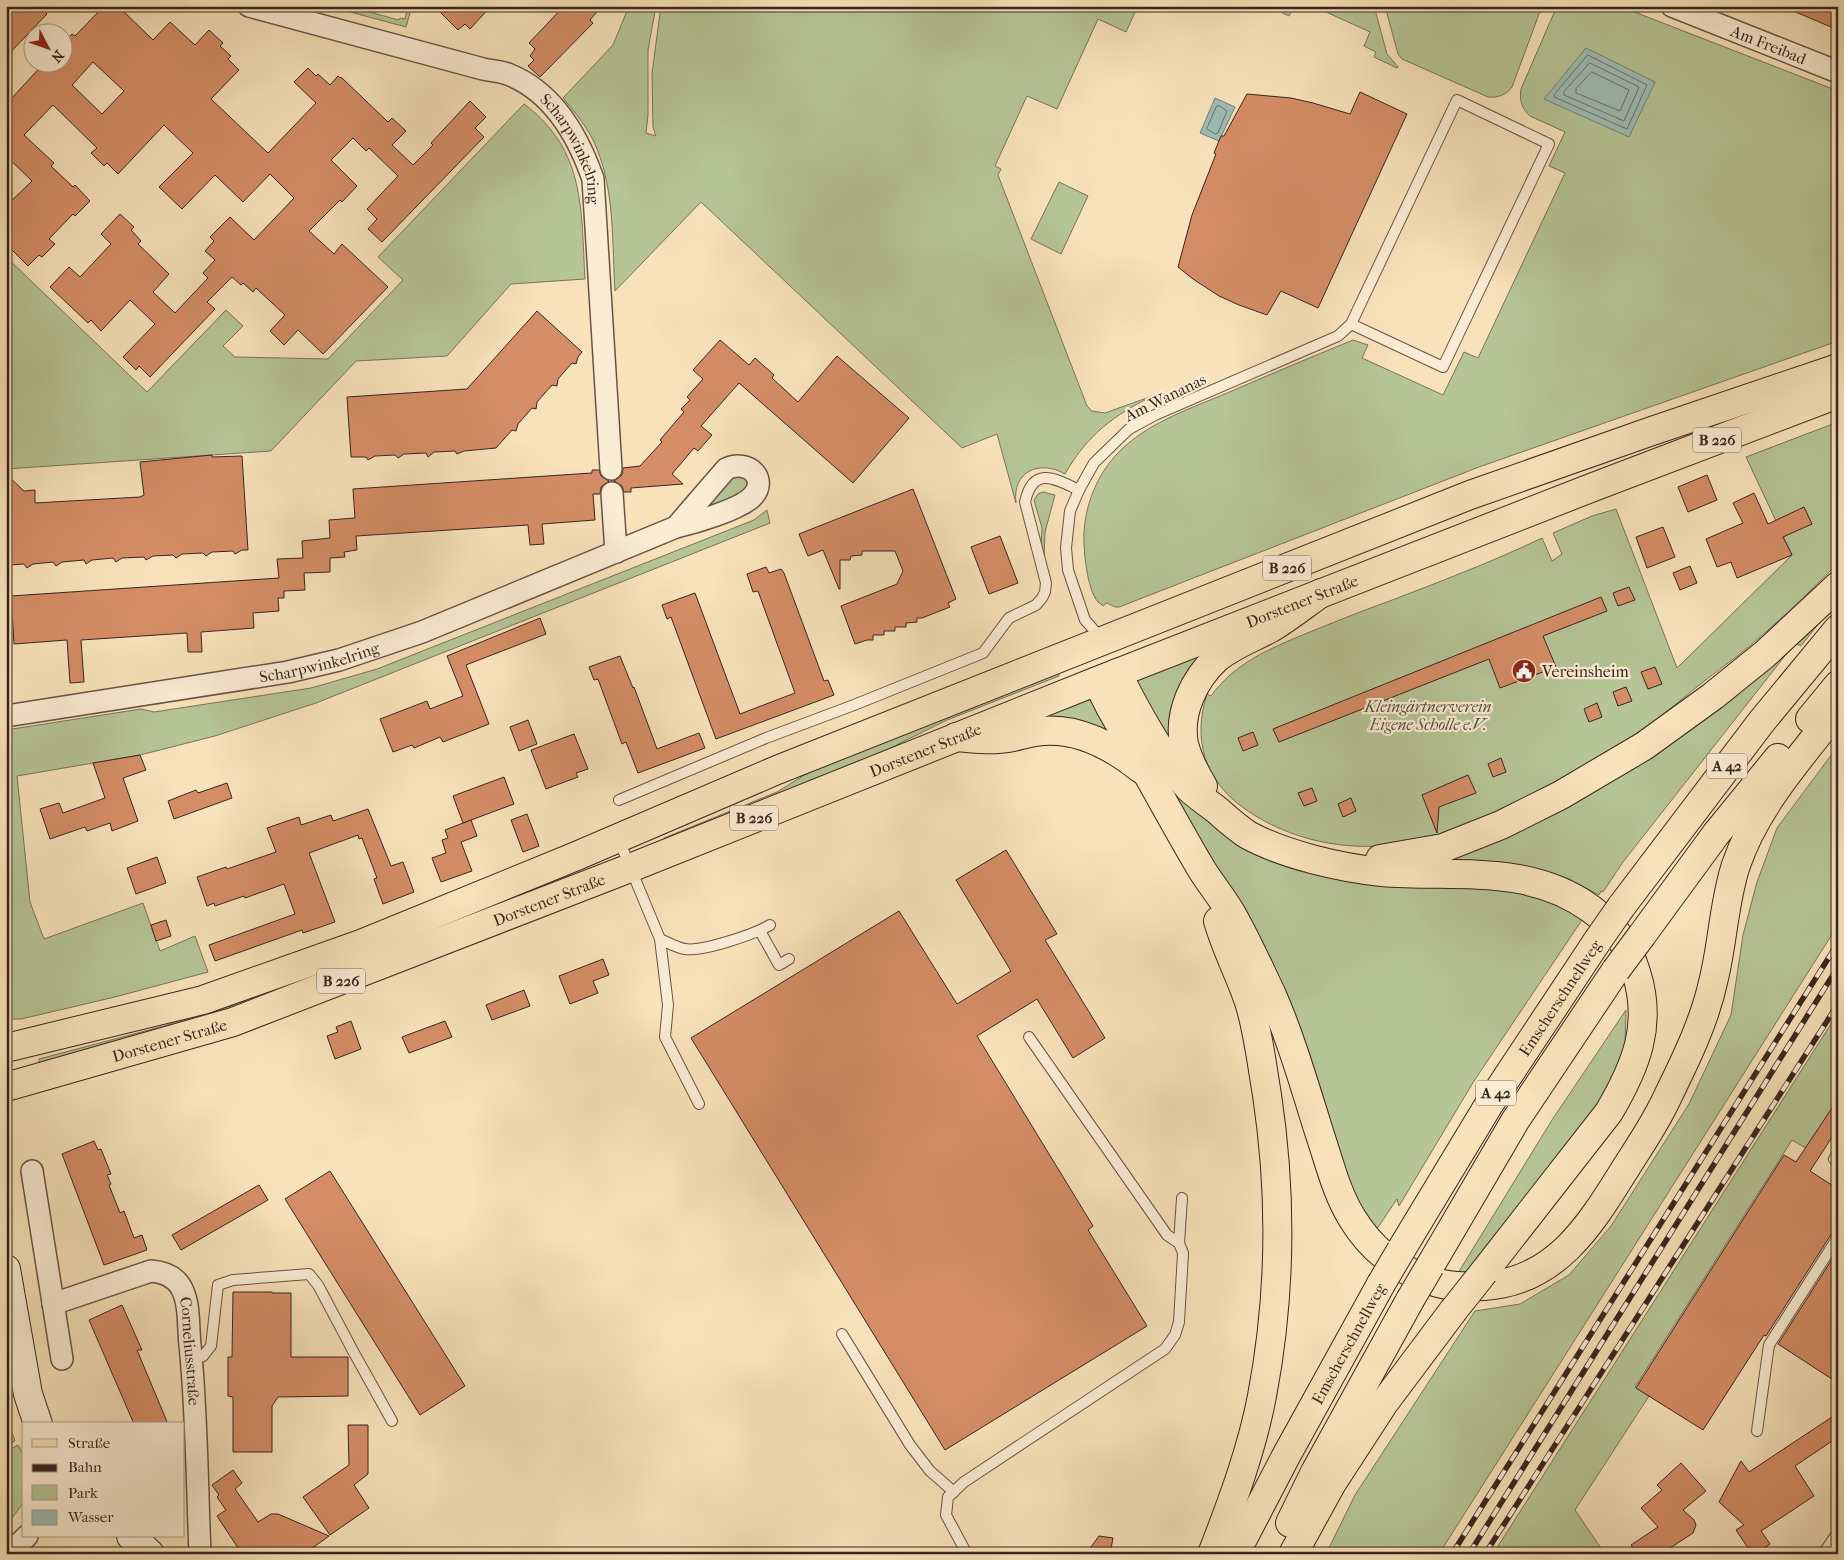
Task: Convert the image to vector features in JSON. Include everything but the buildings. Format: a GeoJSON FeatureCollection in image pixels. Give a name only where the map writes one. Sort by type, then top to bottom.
{"type":"FeatureCollection","features":[{"type":"Feature","properties":{"kind":"main road","name":"Dorstener Straße"},"geometry":{"type":"LineString","coordinates":[[6,1048],[203,1000],[383,935],[777,770],[1470,495],[1838,368]]}},
{"type":"Feature","properties":{"kind":"main road","name":"Dorstener Straße"},"geometry":{"type":"LineString","coordinates":[[6,1087],[233,1022],[630,868],[1321,593],[1838,394]]}},
{"type":"Feature","properties":{"kind":"main road"},"geometry":{"type":"LineString","coordinates":[[1321,861],[1371,860],[1443,848],[1501,825],[1561,795],[1644,746],[1713,696],[1764,654],[1838,586]]}},
{"type":"Feature","properties":{"kind":"main road"},"geometry":{"type":"LineString","coordinates":[[1216,809],[1193,769],[1184,744],[1184,717],[1192,692],[1206,670],[1218,657],[1271,628],[1321,593]]}},
{"type":"Feature","properties":{"kind":"main road","name":"Emscherschnellweg"},"geometry":{"type":"LineString","coordinates":[[1235,1554],[1286,1456],[1381,1284],[1488,1106],[1621,907],[1762,721],[1838,629]]}},
{"type":"Feature","properties":{"kind":"main road"},"geometry":{"type":"LineString","coordinates":[[1094,644],[1148,774],[1202,870],[1233,916],[1273,999],[1296,1061],[1338,1191],[1351,1216],[1367,1240],[1383,1256],[1401,1268],[1443,1285],[1502,1284],[1529,1276],[1555,1260],[1572,1244],[1616,1184],[1662,1111],[1698,1033],[1714,980],[1735,867],[1749,836],[1774,792],[1838,709]]}},
{"type":"Feature","properties":{"kind":"main road"},"geometry":{"type":"LineString","coordinates":[[1107,677],[1130,700],[1180,777],[1191,790],[1248,835],[1286,852],[1321,861],[1382,872],[1463,873],[1521,878],[1551,887],[1575,898],[1605,919],[1622,938],[1631,955],[1639,982],[1644,1008],[1641,1039],[1635,1063],[1625,1086],[1609,1112],[1453,1311],[1384,1403],[1332,1483],[1293,1554]]}},
{"type":"Feature","properties":{"kind":"main road","name":"A 42"},"geometry":{"type":"LineString","coordinates":[[1275,1554],[1315,1472],[1410,1300],[1516,1121],[1616,970],[1716,834],[1838,685]]}},
{"type":"Feature","properties":{"kind":"main road"},"geometry":{"type":"LineString","coordinates":[[956,737],[999,740],[1036,732],[1067,732],[1081,735],[1109,747],[1148,774]]}},
{"type":"Feature","properties":{"kind":"main road"},"geometry":{"type":"LineString","coordinates":[[1202,870],[1218,924],[1250,1003],[1271,1121],[1278,1216],[1275,1311],[1262,1397],[1246,1458],[1212,1554]]}},
{"type":"Feature","properties":{"kind":"main road"},"geometry":{"type":"LineString","coordinates":[[6,1269],[26,1384],[37,1422]]}},
{"type":"Feature","properties":{"kind":"main road"},"geometry":{"type":"LineString","coordinates":[[132,1538],[150,1554]]}},
{"type":"Feature","properties":{"kind":"street","name":"Scharpwinkelring"},"geometry":{"type":"LineString","coordinates":[[249,6],[295,12],[483,69],[509,74],[537,90],[557,110],[569,127],[586,159],[593,179],[611,469]]}},
{"type":"Feature","properties":{"kind":"street","name":"Am Freibad"},"geometry":{"type":"LineString","coordinates":[[1672,6],[1838,72]]}},
{"type":"Feature","properties":{"kind":"street"},"geometry":{"type":"LineString","coordinates":[[612,493],[616,552]]}},
{"type":"Feature","properties":{"kind":"street","name":"Scharpwinkelring"},"geometry":{"type":"LineString","coordinates":[[6,716],[288,672],[338,660],[422,632],[676,527]]}},
{"type":"Feature","properties":{"kind":"street"},"geometry":{"type":"LineString","coordinates":[[32,1172],[62,1359]]}},
{"type":"Feature","properties":{"kind":"street","name":"Corneliusstraße"},"geometry":{"type":"LineString","coordinates":[[53,1304],[151,1271],[161,1271],[177,1282],[186,1298],[192,1361],[200,1554]]}},
{"type":"Feature","properties":{"kind":"street"},"geometry":{"type":"LineString","coordinates":[[9,1554],[25,1538]]}},
{"type":"Feature","properties":{"kind":"lane"},"geometry":{"type":"LineString","coordinates":[[1457,100],[1549,144],[1443,367],[1351,324],[1457,100]]}},
{"type":"Feature","properties":{"kind":"lane","name":"Am Wananas"},"geometry":{"type":"LineString","coordinates":[[1094,644],[1068,570],[1066,548],[1070,511],[1094,463],[1129,429],[1155,415],[1338,336],[1351,324]]}},
{"type":"Feature","properties":{"kind":"lane"},"geometry":{"type":"LineString","coordinates":[[619,800],[766,738],[863,702],[983,653],[1009,618],[1036,605],[1045,592],[1046,583],[1025,502],[1028,489],[1035,482],[1047,477],[1055,478],[1079,490]]}},
{"type":"Feature","properties":{"kind":"lane","name":"Am Wananas"},"geometry":{"type":"LineString","coordinates":[[1085,620],[1094,644]]}},
{"type":"Feature","properties":{"kind":"lane"},"geometry":{"type":"LineString","coordinates":[[618,838],[660,939],[668,1005],[665,1037],[699,1104]]}},
{"type":"Feature","properties":{"kind":"lane"},"geometry":{"type":"LineString","coordinates":[[660,939],[686,949],[716,945],[760,931],[770,925]]}},
{"type":"Feature","properties":{"kind":"lane"},"geometry":{"type":"LineString","coordinates":[[760,931],[779,965],[788,959]]}},
{"type":"Feature","properties":{"kind":"lane"},"geometry":{"type":"LineString","coordinates":[[1029,1037],[1167,1235],[1179,1242]]}},
{"type":"Feature","properties":{"kind":"lane"},"geometry":{"type":"LineString","coordinates":[[1838,1153],[1834,1159],[1838,1163]]}},
{"type":"Feature","properties":{"kind":"lane"},"geometry":{"type":"LineString","coordinates":[[967,1554],[946,1514],[948,1497],[964,1482],[1165,1349],[1175,1335],[1179,1322],[1183,1253],[1179,1242],[1182,1198]]}},
{"type":"Feature","properties":{"kind":"lane"},"geometry":{"type":"LineString","coordinates":[[1757,1431],[1770,1345],[1838,1237]]}},
{"type":"Feature","properties":{"kind":"lane"},"geometry":{"type":"LineString","coordinates":[[192,1361],[203,1356],[211,1346],[218,1285],[233,1280],[309,1274],[318,1285],[392,1421]]}},
{"type":"Feature","properties":{"kind":"lane"},"geometry":{"type":"LineString","coordinates":[[842,1334],[910,1445],[930,1471],[954,1492]]}},
{"type":"Feature","properties":{"kind":"lane"},"geometry":{"type":"LineString","coordinates":[[1823,1554],[1838,1532]]}},
{"type":"Feature","properties":{"kind":"green space"},"geometry":{"type":"Polygon","coordinates":[[[328,6],[347,6],[399,20],[400,18],[405,19],[408,6],[412,6],[406,27],[328,6]]]}},
{"type":"Feature","properties":{"kind":"green space"},"geometry":{"type":"Polygon","coordinates":[[[629,6],[656,6],[648,50],[648,115],[646,133],[656,136],[653,127],[652,73],[661,6],[1138,6],[1126,32],[1098,19],[1057,109],[1027,96],[995,166],[1001,169],[998,175],[1087,406],[1092,411],[1105,413],[1155,395],[1127,410],[1103,427],[1083,448],[1065,474],[1046,468],[1037,468],[1029,471],[1018,483],[1016,503],[997,434],[962,448],[701,202],[615,291],[612,219],[603,166],[591,135],[563,98],[613,45],[629,6]]]}},
{"type":"Feature","properties":{"kind":"green space"},"geometry":{"type":"Polygon","coordinates":[[[1268,6],[1294,6],[1289,16],[1268,6]]]}},
{"type":"Feature","properties":{"kind":"green space"},"geometry":{"type":"Polygon","coordinates":[[[1313,6],[1374,6],[1387,54],[1398,67],[1374,57],[1376,52],[1364,46],[1370,32],[1313,6]]]}},
{"type":"Feature","properties":{"kind":"green space"},"geometry":{"type":"Polygon","coordinates":[[[1385,6],[1542,6],[1512,87],[1504,94],[1488,97],[1402,59],[1398,54],[1385,6]]]}},
{"type":"Feature","properties":{"kind":"green space"},"geometry":{"type":"Polygon","coordinates":[[[1557,6],[1619,6],[1838,91],[1838,341],[1479,467],[1119,607],[1107,603],[1103,606],[1094,596],[1088,579],[1084,548],[1085,520],[1091,497],[1101,475],[1115,456],[1134,438],[1186,410],[1353,340],[1368,345],[1362,358],[1443,395],[1464,352],[1478,358],[1565,173],[1549,166],[1565,132],[1530,116],[1523,107],[1520,97],[1521,89],[1557,6]]]}},
{"type":"Feature","properties":{"kind":"green space"},"geometry":{"type":"Polygon","coordinates":[[[524,104],[544,122],[559,141],[569,162],[576,183],[580,206],[585,279],[511,284],[447,356],[356,361],[271,451],[6,469],[6,257],[147,392],[226,310],[243,326],[223,346],[235,357],[328,359],[403,280],[378,257],[524,104]]]}},
{"type":"Feature","properties":{"kind":"green space"},"geometry":{"type":"Polygon","coordinates":[[[1059,182],[1088,196],[1061,254],[1031,239],[1059,182]]]}},
{"type":"Feature","properties":{"kind":"green space","name":"Kleingärtnerverein Eigene Scholle e.V."},"geometry":{"type":"Polygon","coordinates":[[[1838,422],[1838,563],[1791,610],[1741,653],[1644,729],[1575,771],[1492,814],[1462,827],[1415,841],[1379,846],[1339,845],[1299,836],[1280,829],[1262,820],[1231,798],[1211,772],[1205,758],[1201,727],[1207,694],[1211,696],[1231,674],[1254,658],[1292,640],[1465,572],[1542,538],[1552,561],[1562,554],[1553,533],[1592,516],[1616,509],[1677,668],[1792,555],[1746,457],[1838,422]]]}},
{"type":"Feature","properties":{"kind":"green space"},"geometry":{"type":"Polygon","coordinates":[[[734,473],[748,479],[746,492],[710,506],[709,505],[734,473]]]}},
{"type":"Feature","properties":{"kind":"green space"},"geometry":{"type":"Polygon","coordinates":[[[1043,492],[1055,495],[1045,532],[1044,559],[1041,547],[1042,528],[1034,500],[1038,494],[1043,492]]]}},
{"type":"Feature","properties":{"kind":"green space"},"geometry":{"type":"Polygon","coordinates":[[[767,510],[770,523],[316,703],[215,736],[140,755],[17,776],[30,902],[44,939],[143,903],[160,951],[195,936],[208,972],[115,997],[21,1019],[6,1017],[6,730],[141,709],[154,712],[311,688],[377,669],[754,520],[767,510]]]}},
{"type":"Feature","properties":{"kind":"green space"},"geometry":{"type":"Polygon","coordinates":[[[1838,599],[1801,646],[1795,643],[1599,895],[1567,878],[1518,866],[1402,865],[1474,845],[1838,599]]]}},
{"type":"Feature","properties":{"kind":"green space"},"geometry":{"type":"Polygon","coordinates":[[[1210,650],[1179,759],[1135,680],[1210,650]]]}},
{"type":"Feature","properties":{"kind":"green space"},"geometry":{"type":"Polygon","coordinates":[[[1059,671],[1059,676],[947,720],[860,763],[665,841],[664,838],[777,792],[806,774],[831,762],[1059,671]]]}},
{"type":"Feature","properties":{"kind":"green space"},"geometry":{"type":"Polygon","coordinates":[[[1090,698],[1117,739],[1016,725],[1090,698]]]}},
{"type":"Feature","properties":{"kind":"green space"},"geometry":{"type":"Polygon","coordinates":[[[1125,705],[1234,840],[1487,881],[1586,914],[1474,1081],[1399,1206],[1397,1199],[1377,1229],[1380,1233],[1367,1231],[1197,835],[1125,705]]]}},
{"type":"Feature","properties":{"kind":"green space"},"geometry":{"type":"Polygon","coordinates":[[[1838,746],[1838,925],[1439,1554],[1326,1554],[1355,1495],[1475,1311],[1520,1304],[1569,1275],[1611,1226],[1689,1104],[1731,1015],[1743,935],[1757,882],[1777,828],[1838,746]]]}},
{"type":"Feature","properties":{"kind":"green space"},"geometry":{"type":"Polygon","coordinates":[[[567,870],[570,878],[255,1001],[39,1067],[39,1059],[164,1026],[253,995],[567,870]]]}},
{"type":"Feature","properties":{"kind":"green space"},"geometry":{"type":"Polygon","coordinates":[[[1626,1010],[1625,1046],[1613,1080],[1588,1118],[1467,1273],[1458,1273],[1552,1120],[1626,1010]]]}},
{"type":"Feature","properties":{"kind":"green space"},"geometry":{"type":"Polygon","coordinates":[[[1838,1013],[1838,1099],[1806,1148],[1792,1140],[1635,1387],[1649,1396],[1575,1510],[1605,1554],[1493,1554],[1838,1013]]]}},
{"type":"Feature","properties":{"kind":"green space"},"geometry":{"type":"Polygon","coordinates":[[[6,1416],[15,1441],[7,1445],[6,1445],[6,1416]]]}},
{"type":"Feature","properties":{"kind":"green space"},"geometry":{"type":"Polygon","coordinates":[[[18,1445],[22,1452],[22,1505],[6,1526],[6,1452],[18,1445]]]}},
{"type":"Feature","properties":{"kind":"water"},"geometry":{"type":"Polygon","coordinates":[[[1586,48],[1655,82],[1629,137],[1544,99],[1586,48]]]}},
{"type":"Feature","properties":{"kind":"water"},"geometry":{"type":"Polygon","coordinates":[[[1215,98],[1235,107],[1219,141],[1200,133],[1215,98]]]}},
{"type":"Feature","properties":{"kind":"railway"},"geometry":{"type":"LineString","coordinates":[[1452,1554],[1838,943]]}},
{"type":"Feature","properties":{"kind":"railway"},"geometry":{"type":"LineString","coordinates":[[1469,1554],[1838,967]]}},
{"type":"Feature","properties":{"kind":"railway"},"geometry":{"type":"LineString","coordinates":[[1485,1554],[1838,1004]]}},
{"type":"Feature","properties":{"kind":"place","name":"Vereinsheim"},"geometry":{"type":"Point","coordinates":[1524,671]}}]}
